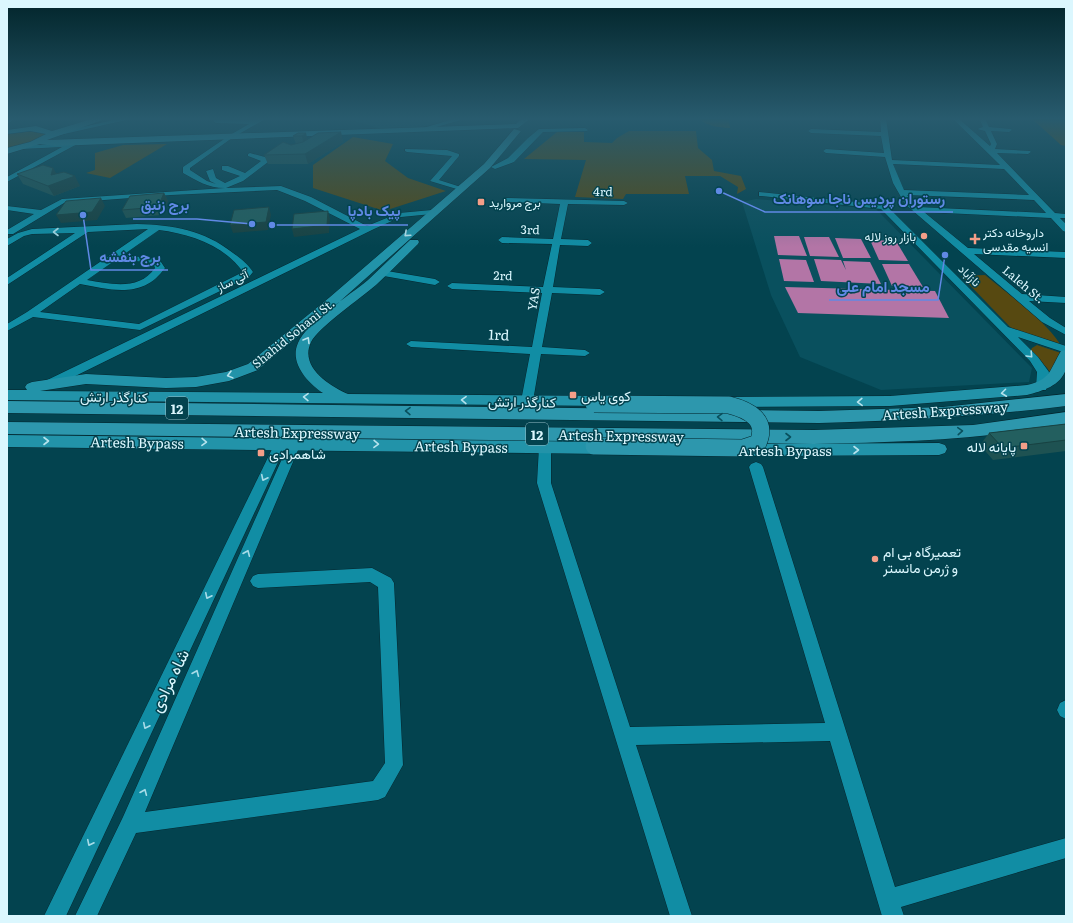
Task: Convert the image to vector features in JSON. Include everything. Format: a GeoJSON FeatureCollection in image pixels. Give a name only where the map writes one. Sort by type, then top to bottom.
{"type":"FeatureCollection","features":[{"type":"Feature","properties":{"kind":"highway","name":"Artesh Expressway"},"geometry":{"type":"LineString","coordinates":[[7,407],[354,410],[772,418],[965,410],[1066,400]]}},
{"type":"Feature","properties":{"kind":"highway"},"geometry":{"type":"LineString","coordinates":[[549,447],[594,446],[743,448],[758,443],[762,432],[758,420],[753,415],[738,407],[729,405],[594,404],[558,401]]}},
{"type":"Feature","properties":{"kind":"highway","name":"Artesh Expressway"},"geometry":{"type":"LineString","coordinates":[[7,428],[768,437],[881,436],[1016,426],[1066,418]]}},
{"type":"Feature","properties":{"kind":"main road","name":"Shahid Sohani St."},"geometry":{"type":"LineString","coordinates":[[346,398],[330,391],[317,382],[306,368],[302,355],[304,343],[307,338],[381,273],[495,161]]}},
{"type":"Feature","properties":{"kind":"main road","name":"Shahid Sohani St."},"geometry":{"type":"LineString","coordinates":[[7,391],[92,379],[180,384],[211,380],[237,373],[259,363],[334,300],[460,188],[491,166]]}},
{"type":"Feature","properties":{"kind":"main road"},"geometry":{"type":"LineString","coordinates":[[334,300],[346,304]]}},
{"type":"Feature","properties":{"kind":"main road"},"geometry":{"type":"LineString","coordinates":[[1042,387],[1056,376],[1066,354]]}},
{"type":"Feature","properties":{"kind":"main road","name":"کنارگذر ارتش"},"geometry":{"type":"LineString","coordinates":[[7,394],[346,398],[527,402],[800,403],[926,399],[996,394],[1066,382]]}},
{"type":"Feature","properties":{"kind":"main road"},"geometry":{"type":"LineString","coordinates":[[836,416],[896,409],[926,399]]}},
{"type":"Feature","properties":{"kind":"main road"},"geometry":{"type":"LineString","coordinates":[[236,431],[353,444]]}},
{"type":"Feature","properties":{"kind":"main road"},"geometry":{"type":"LineString","coordinates":[[894,450],[930,433]]}},
{"type":"Feature","properties":{"kind":"main road"},"geometry":{"type":"LineString","coordinates":[[881,436],[910,443]]}},
{"type":"Feature","properties":{"kind":"main road","name":"Artesh Bypass"},"geometry":{"type":"LineString","coordinates":[[7,441],[894,450],[939,449],[910,443]]}},
{"type":"Feature","properties":{"kind":"street"},"geometry":{"type":"LineString","coordinates":[[7,180],[43,161]]}},
{"type":"Feature","properties":{"kind":"street"},"geometry":{"type":"LineString","coordinates":[[197,161],[185,170],[206,184],[225,186],[246,176],[266,161]]}},
{"type":"Feature","properties":{"kind":"street"},"geometry":{"type":"LineString","coordinates":[[452,161],[434,181],[460,188]]}},
{"type":"Feature","properties":{"kind":"street"},"geometry":{"type":"LineString","coordinates":[[491,166],[507,161]]}},
{"type":"Feature","properties":{"kind":"street","name":"Laleh St."},"geometry":{"type":"LineString","coordinates":[[890,161],[901,192],[916,209],[1048,322],[1066,332]]}},
{"type":"Feature","properties":{"kind":"street"},"geometry":{"type":"LineString","coordinates":[[928,161],[1004,167]]}},
{"type":"Feature","properties":{"kind":"street"},"geometry":{"type":"LineString","coordinates":[[999,161],[1066,229]]}},
{"type":"Feature","properties":{"kind":"street"},"geometry":{"type":"LineString","coordinates":[[225,168],[246,176]]}},
{"type":"Feature","properties":{"kind":"street"},"geometry":{"type":"LineString","coordinates":[[210,171],[213,179],[225,186]]}},
{"type":"Feature","properties":{"kind":"street"},"geometry":{"type":"LineString","coordinates":[[7,234],[62,201],[171,193],[278,188],[308,199],[327,208],[328,210],[369,228]]}},
{"type":"Feature","properties":{"kind":"street"},"geometry":{"type":"LineString","coordinates":[[901,192],[1035,198]]}},
{"type":"Feature","properties":{"kind":"street","name":"نازآباد"},"geometry":{"type":"LineString","coordinates":[[762,194],[883,207],[1006,328],[1041,368],[1044,376],[1042,387]]}},
{"type":"Feature","properties":{"kind":"street","name":"4rd"},"geometry":{"type":"LineString","coordinates":[[509,200],[624,203]]}},
{"type":"Feature","properties":{"kind":"street","name":"YAS"},"geometry":{"type":"LineString","coordinates":[[527,402],[564,202]]}},
{"type":"Feature","properties":{"kind":"street"},"geometry":{"type":"LineString","coordinates":[[7,208],[43,213]]}},
{"type":"Feature","properties":{"kind":"street"},"geometry":{"type":"LineString","coordinates":[[916,209],[1066,216]]}},
{"type":"Feature","properties":{"kind":"street","name":"آتی ساز"},"geometry":{"type":"LineString","coordinates":[[47,385],[90,368],[340,244],[369,228],[399,215],[428,216]]}},
{"type":"Feature","properties":{"kind":"street","name":"آتی ساز"},"geometry":{"type":"LineString","coordinates":[[340,244],[403,218],[428,216]]}},
{"type":"Feature","properties":{"kind":"street"},"geometry":{"type":"LineString","coordinates":[[7,243],[20,234],[30,232],[131,227],[182,230],[200,235],[225,249],[248,272],[246,275],[140,327],[134,328],[31,314]]}},
{"type":"Feature","properties":{"kind":"street"},"geometry":{"type":"LineString","coordinates":[[7,328],[31,314],[113,256],[156,228]]}},
{"type":"Feature","properties":{"kind":"street"},"geometry":{"type":"LineString","coordinates":[[7,282],[87,230]]}},
{"type":"Feature","properties":{"kind":"street","name":"3rd"},"geometry":{"type":"LineString","coordinates":[[502,240],[588,243]]}},
{"type":"Feature","properties":{"kind":"street"},"geometry":{"type":"LineString","coordinates":[[965,251],[1066,255]]}},
{"type":"Feature","properties":{"kind":"street"},"geometry":{"type":"LineString","coordinates":[[77,281],[123,288],[138,286],[150,281],[160,268],[160,264],[156,261],[113,256]]}},
{"type":"Feature","properties":{"kind":"street"},"geometry":{"type":"LineString","coordinates":[[381,273],[435,282]]}},
{"type":"Feature","properties":{"kind":"street","name":"2rd"},"geometry":{"type":"LineString","coordinates":[[452,286],[600,292]]}},
{"type":"Feature","properties":{"kind":"street"},"geometry":{"type":"LineString","coordinates":[[1018,297],[1066,300]]}},
{"type":"Feature","properties":{"kind":"street"},"geometry":{"type":"LineString","coordinates":[[1048,322],[1066,324]]}},
{"type":"Feature","properties":{"kind":"street","name":"Laleh St."},"geometry":{"type":"LineString","coordinates":[[1048,322],[1066,349]]}},
{"type":"Feature","properties":{"kind":"street"},"geometry":{"type":"LineString","coordinates":[[1006,328],[1066,349]]}},
{"type":"Feature","properties":{"kind":"street","name":"1rd"},"geometry":{"type":"LineString","coordinates":[[411,344],[585,353]]}},
{"type":"Feature","properties":{"kind":"street","name":"آتی ساز"},"geometry":{"type":"LineString","coordinates":[[72,381],[90,368]]}},
{"type":"Feature","properties":{"kind":"street","name":"شاه مرادی"},"geometry":{"type":"LineString","coordinates":[[86,916],[130,824],[288,443]]}},
{"type":"Feature","properties":{"kind":"street","name":"شاه مرادی"},"geometry":{"type":"LineString","coordinates":[[55,916],[288,443]]}},
{"type":"Feature","properties":{"kind":"street"},"geometry":{"type":"LineString","coordinates":[[549,447],[544,483],[681,916]]}},
{"type":"Feature","properties":{"kind":"street"},"geometry":{"type":"LineString","coordinates":[[756,467],[891,908],[1066,848]]}},
{"type":"Feature","properties":{"kind":"street"},"geometry":{"type":"LineString","coordinates":[[130,824],[378,790],[394,765],[386,583],[372,575],[258,581]]}},
{"type":"Feature","properties":{"kind":"street"},"geometry":{"type":"LineString","coordinates":[[624,736],[837,732]]}},
{"type":"Feature","properties":{"kind":"shaded area"},"geometry":{"type":"Polygon","coordinates":[[[95,161],[138,161],[110,178],[86,173],[95,170],[95,161]]]}},
{"type":"Feature","properties":{"kind":"shaded area"},"geometry":{"type":"Polygon","coordinates":[[[319,161],[385,161],[408,178],[446,191],[384,211],[313,188],[313,165],[319,161]]]}},
{"type":"Feature","properties":{"kind":"shaded area"},"geometry":{"type":"Polygon","coordinates":[[[586,161],[712,161],[714,171],[741,176],[746,189],[737,194],[738,187],[720,176],[685,176],[689,194],[626,194],[623,199],[575,197],[586,161]]]}},
{"type":"Feature","properties":{"kind":"shaded area"},"geometry":{"type":"Polygon","coordinates":[[[756,199],[876,209],[1032,368],[1029,382],[881,390],[800,357],[771,295],[742,202],[756,199]]]}},
{"type":"Feature","properties":{"kind":"shaded area"},"geometry":{"type":"Polygon","coordinates":[[[774,236],[799,236],[807,256],[778,255],[774,236]]]}},
{"type":"Feature","properties":{"kind":"shaded area"},"geometry":{"type":"Polygon","coordinates":[[[804,237],[829,237],[839,257],[810,256],[804,237]]]}},
{"type":"Feature","properties":{"kind":"shaded area"},"geometry":{"type":"Polygon","coordinates":[[[835,238],[861,239],[871,258],[843,258],[835,238]]]}},
{"type":"Feature","properties":{"kind":"shaded area"},"geometry":{"type":"Polygon","coordinates":[[[870,240],[896,241],[908,261],[879,260],[870,240]]]}},
{"type":"Feature","properties":{"kind":"shaded area"},"geometry":{"type":"Polygon","coordinates":[[[779,259],[806,260],[814,282],[784,281],[779,259]]]}},
{"type":"Feature","properties":{"kind":"shaded area"},"geometry":{"type":"Polygon","coordinates":[[[814,259],[841,260],[846,270],[843,261],[870,262],[881,284],[821,281],[814,259]]]}},
{"type":"Feature","properties":{"kind":"shaded area"},"geometry":{"type":"Polygon","coordinates":[[[882,264],[909,264],[923,287],[892,286],[882,264]]]}},
{"type":"Feature","properties":{"kind":"shaded area"},"geometry":{"type":"Polygon","coordinates":[[[985,275],[1035,316],[1053,334],[1060,344],[1014,331],[961,276],[985,275]]]}},
{"type":"Feature","properties":{"kind":"shaded area"},"geometry":{"type":"Polygon","coordinates":[[[785,287],[935,291],[949,318],[798,313],[785,287]]]}},
{"type":"Feature","properties":{"kind":"shaded area"},"geometry":{"type":"Polygon","coordinates":[[[1037,345],[1061,353],[1052,373],[1049,372],[1031,350],[1037,345]]]}},
{"type":"Feature","properties":{"kind":"building"},"geometry":{"type":"Polygon","coordinates":[[[43,165],[53,168],[51,175],[64,172],[75,176],[48,186],[17,174],[43,165]]]}},
{"type":"Feature","properties":{"kind":"building"},"geometry":{"type":"Polygon","coordinates":[[[164,193],[158,207],[122,210],[130,196],[164,193]]]}},
{"type":"Feature","properties":{"kind":"building"},"geometry":{"type":"Polygon","coordinates":[[[101,198],[92,212],[56,215],[66,201],[101,198]]]}},
{"type":"Feature","properties":{"kind":"building"},"geometry":{"type":"Polygon","coordinates":[[[269,207],[266,222],[230,225],[234,210],[269,207]]]}},
{"type":"Feature","properties":{"kind":"building"},"geometry":{"type":"Polygon","coordinates":[[[328,211],[327,225],[292,229],[294,214],[328,211]]]}},
{"type":"Feature","properties":{"kind":"building"},"geometry":{"type":"Polygon","coordinates":[[[1066,424],[1066,440],[1003,448],[989,433],[1066,424]]]}},
{"type":"Feature","properties":{"kind":"place","name":"رستوران پردیس ناجا سوهانک"},"geometry":{"type":"Point","coordinates":[719,191]}},
{"type":"Feature","properties":{"kind":"place","name":"برج مروارید"},"geometry":{"type":"Point","coordinates":[481,202]}},
{"type":"Feature","properties":{"kind":"place","name":"برج بنفشه"},"geometry":{"type":"Point","coordinates":[83,215]}},
{"type":"Feature","properties":{"kind":"place","name":"برج زنبق"},"geometry":{"type":"Point","coordinates":[252,224]}},
{"type":"Feature","properties":{"kind":"place","name":"پیک بادپا"},"geometry":{"type":"Point","coordinates":[272,225]}},
{"type":"Feature","properties":{"kind":"place","name":"بازار روز لاله"},"geometry":{"type":"Point","coordinates":[924,236]}},
{"type":"Feature","properties":{"kind":"place","name":"داروخانه دکتر انسیه مقدسی"},"geometry":{"type":"Point","coordinates":[975,239]}},
{"type":"Feature","properties":{"kind":"place","name":"مسجد امام علی"},"geometry":{"type":"Point","coordinates":[945,255]}},
{"type":"Feature","properties":{"kind":"place","name":"کوی یاس"},"geometry":{"type":"Point","coordinates":[573,395]}},
{"type":"Feature","properties":{"kind":"place","name":"پایانه لاله"},"geometry":{"type":"Point","coordinates":[1024,446]}},
{"type":"Feature","properties":{"kind":"place","name":"شاهمرادی"},"geometry":{"type":"Point","coordinates":[261,453]}},
{"type":"Feature","properties":{"kind":"place","name":"تعمیرگاه بی ام و ژرمن مانستر"},"geometry":{"type":"Point","coordinates":[875,559]}}]}
